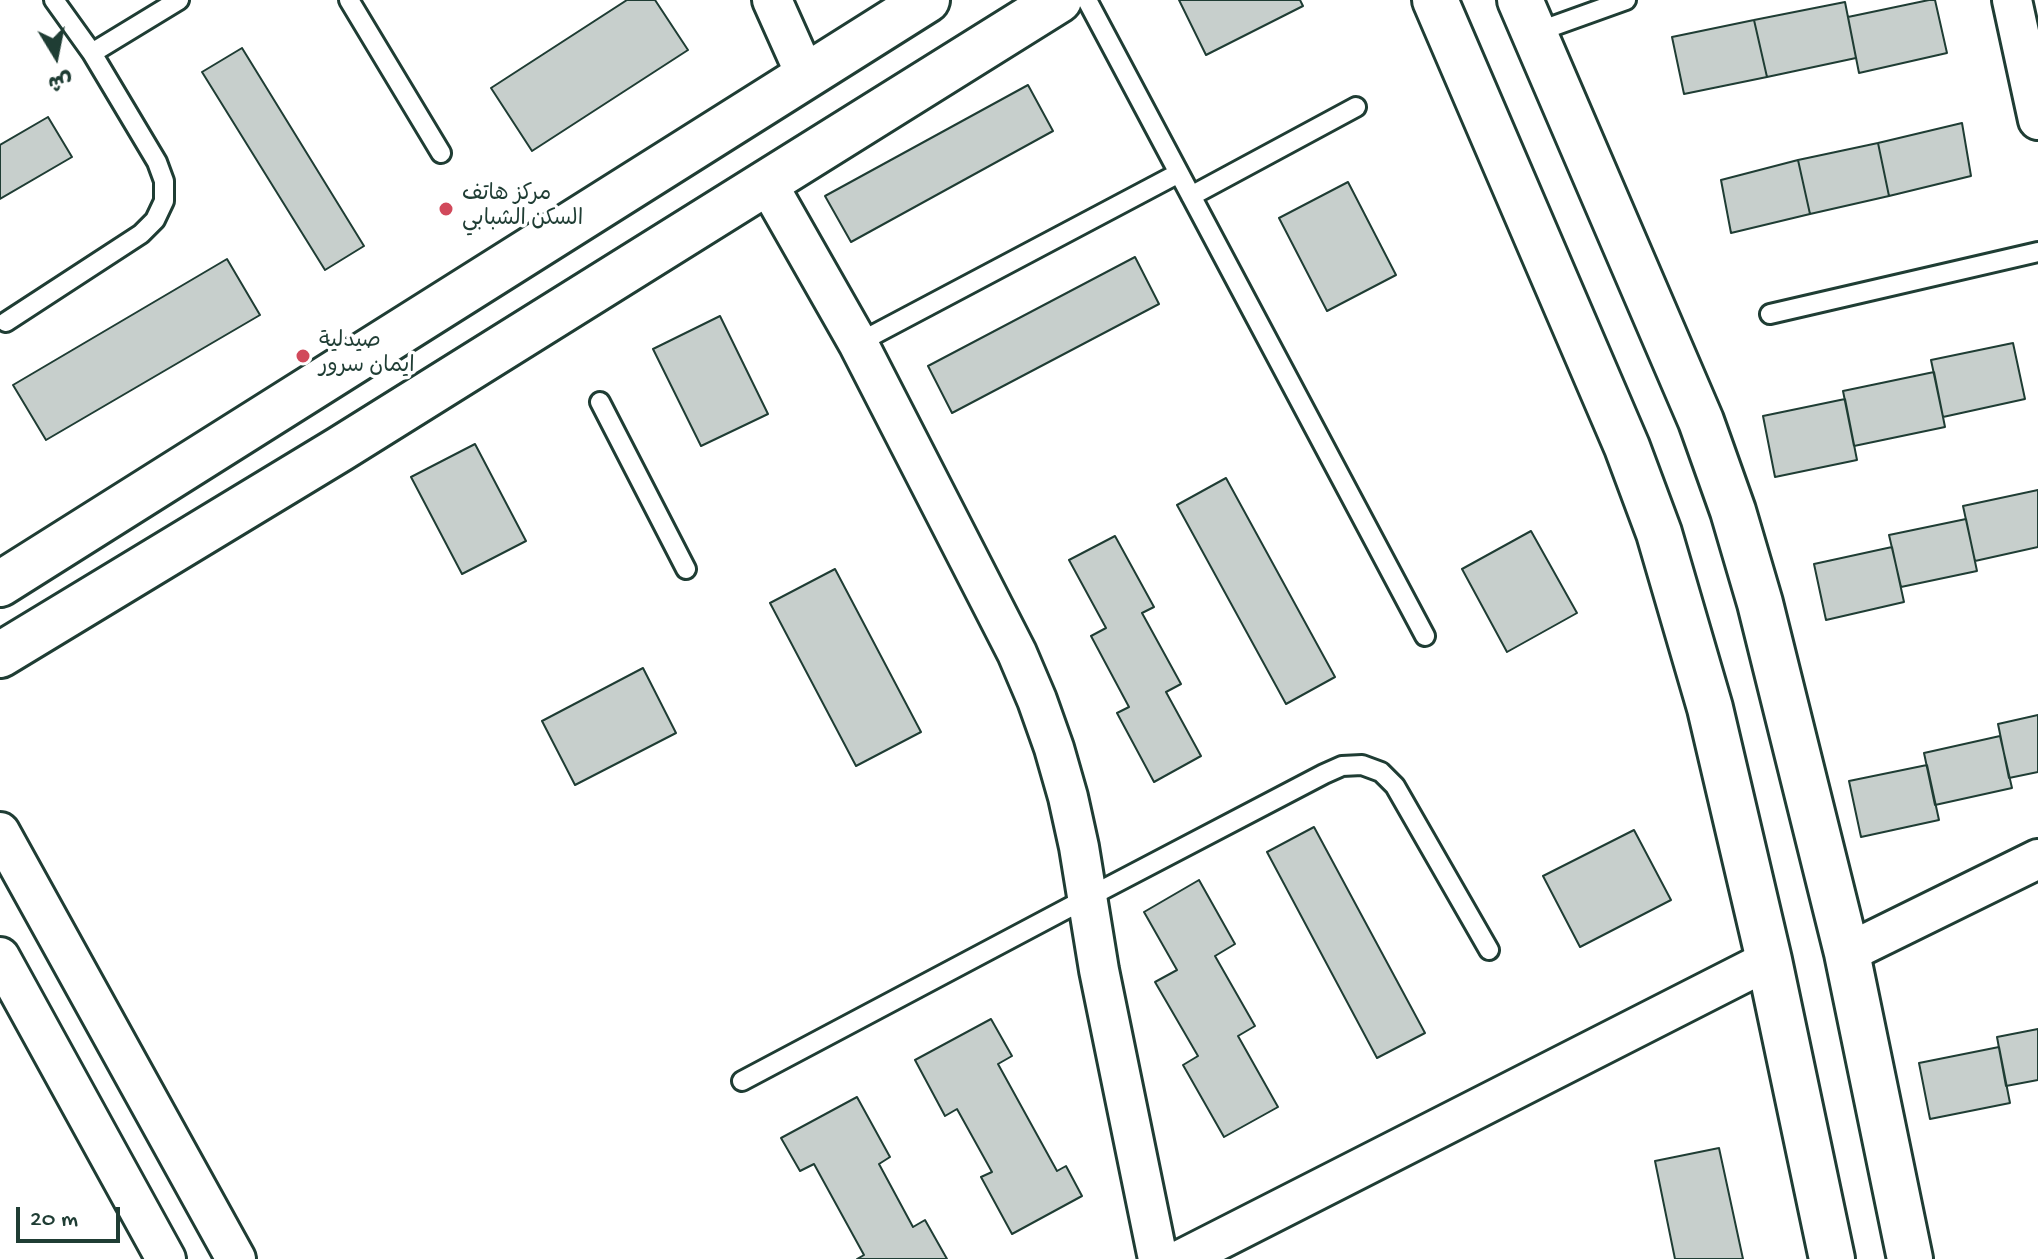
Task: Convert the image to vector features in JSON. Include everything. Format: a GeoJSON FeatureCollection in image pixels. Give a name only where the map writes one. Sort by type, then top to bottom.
{"type":"FeatureCollection","features":[{"type":"Feature","properties":{"kind":"main road"},"geometry":{"type":"LineString","coordinates":[[0,584],[927,0]]}},
{"type":"Feature","properties":{"kind":"main road"},"geometry":{"type":"LineString","coordinates":[[0,655],[340,449],[1059,0]]}},
{"type":"Feature","properties":{"kind":"main road"},"geometry":{"type":"LineString","coordinates":[[1435,0],[1627,447],[1659,533],[1710,708],[1769,960],[1832,1259]]}},
{"type":"Feature","properties":{"kind":"main road"},"geometry":{"type":"LineString","coordinates":[[1527,17],[1701,421],[1733,511],[1760,603],[1847,953],[1910,1259]]}},
{"type":"Feature","properties":{"kind":"street"},"geometry":{"type":"LineString","coordinates":[[772,0],[806,76]]}},
{"type":"Feature","properties":{"kind":"street"},"geometry":{"type":"LineString","coordinates":[[2012,0],[2038,120]]}},
{"type":"Feature","properties":{"kind":"street"},"geometry":{"type":"LineString","coordinates":[[767,183],[858,343],[1017,653],[1037,700],[1068,797],[1079,847],[1099,970],[1158,1259]]}},
{"type":"Feature","properties":{"kind":"street"},"geometry":{"type":"LineString","coordinates":[[0,832],[236,1259]]}},
{"type":"Feature","properties":{"kind":"street"},"geometry":{"type":"LineString","coordinates":[[1847,953],[2038,859]]}},
{"type":"Feature","properties":{"kind":"street"},"geometry":{"type":"LineString","coordinates":[[0,957],[166,1259]]}},
{"type":"Feature","properties":{"kind":"street"},"geometry":{"type":"LineString","coordinates":[[1182,1259],[1769,960]]}},
{"type":"Feature","properties":{"kind":"lane"},"geometry":{"type":"LineString","coordinates":[[6,322],[141,234],[155,220],[164,201],[164,181],[157,162],[92,53],[54,0]]}},
{"type":"Feature","properties":{"kind":"lane"},"geometry":{"type":"LineString","coordinates":[[92,53],[179,0]]}},
{"type":"Feature","properties":{"kind":"lane"},"geometry":{"type":"LineString","coordinates":[[349,0],[441,153]]}},
{"type":"Feature","properties":{"kind":"lane"},"geometry":{"type":"LineString","coordinates":[[1087,0],[1425,636]]}},
{"type":"Feature","properties":{"kind":"lane"},"geometry":{"type":"LineString","coordinates":[[1527,17],[1626,0]]}},
{"type":"Feature","properties":{"kind":"lane"},"geometry":{"type":"LineString","coordinates":[[1191,196],[1356,107]]}},
{"type":"Feature","properties":{"kind":"lane"},"geometry":{"type":"LineString","coordinates":[[858,343],[1179,173]]}},
{"type":"Feature","properties":{"kind":"lane"},"geometry":{"type":"LineString","coordinates":[[1770,314],[2038,252]]}},
{"type":"Feature","properties":{"kind":"lane"},"geometry":{"type":"LineString","coordinates":[[600,402],[686,569]]}},
{"type":"Feature","properties":{"kind":"lane"},"geometry":{"type":"LineString","coordinates":[[742,1081],[1342,766],[1362,765],[1381,772],[1395,786],[1489,950]]}},
{"type":"Feature","properties":{"kind":"building"},"geometry":{"type":"Polygon","coordinates":[[[627,0],[655,0],[688,50],[532,151],[491,88],[627,0]]]}},
{"type":"Feature","properties":{"kind":"building"},"geometry":{"type":"Polygon","coordinates":[[[1179,0],[1300,0],[1303,6],[1206,55],[1179,0]]]}},
{"type":"Feature","properties":{"kind":"building"},"geometry":{"type":"Polygon","coordinates":[[[1935,0],[1947,53],[1859,73],[1848,17],[1935,0]]]}},
{"type":"Feature","properties":{"kind":"building"},"geometry":{"type":"Polygon","coordinates":[[[1845,2],[1856,58],[1767,77],[1754,20],[1845,2]]]}},
{"type":"Feature","properties":{"kind":"building"},"geometry":{"type":"Polygon","coordinates":[[[1754,20],[1767,77],[1684,94],[1672,37],[1754,20]]]}},
{"type":"Feature","properties":{"kind":"building"},"geometry":{"type":"Polygon","coordinates":[[[242,48],[364,246],[325,270],[202,72],[242,48]]]}},
{"type":"Feature","properties":{"kind":"building"},"geometry":{"type":"Polygon","coordinates":[[[1028,85],[1053,131],[851,242],[825,196],[1028,85]]]}},
{"type":"Feature","properties":{"kind":"building"},"geometry":{"type":"Polygon","coordinates":[[[48,117],[72,157],[0,199],[0,145],[48,117]]]}},
{"type":"Feature","properties":{"kind":"building"},"geometry":{"type":"Polygon","coordinates":[[[1962,123],[1971,176],[1889,196],[1878,143],[1962,123]]]}},
{"type":"Feature","properties":{"kind":"building"},"geometry":{"type":"Polygon","coordinates":[[[1878,143],[1889,196],[1810,214],[1798,160],[1878,143]]]}},
{"type":"Feature","properties":{"kind":"building"},"geometry":{"type":"Polygon","coordinates":[[[1798,160],[1810,214],[1731,233],[1721,180],[1798,160]]]}},
{"type":"Feature","properties":{"kind":"building"},"geometry":{"type":"Polygon","coordinates":[[[1348,182],[1396,275],[1327,311],[1279,218],[1348,182]]]}},
{"type":"Feature","properties":{"kind":"building"},"geometry":{"type":"Polygon","coordinates":[[[1135,257],[1159,304],[952,413],[928,366],[1135,257]]]}},
{"type":"Feature","properties":{"kind":"building"},"geometry":{"type":"Polygon","coordinates":[[[227,259],[260,315],[46,440],[13,385],[227,259]]]}},
{"type":"Feature","properties":{"kind":"building"},"geometry":{"type":"Polygon","coordinates":[[[720,316],[768,414],[701,446],[653,349],[720,316]]]}},
{"type":"Feature","properties":{"kind":"building"},"geometry":{"type":"Polygon","coordinates":[[[2013,343],[2025,399],[1943,417],[1931,360],[2013,343]]]}},
{"type":"Feature","properties":{"kind":"building"},"geometry":{"type":"Polygon","coordinates":[[[1934,372],[1945,427],[1854,446],[1843,391],[1934,372]]]}},
{"type":"Feature","properties":{"kind":"building"},"geometry":{"type":"Polygon","coordinates":[[[1845,399],[1857,460],[1775,477],[1763,416],[1845,399]]]}},
{"type":"Feature","properties":{"kind":"building"},"geometry":{"type":"Polygon","coordinates":[[[475,444],[526,541],[462,574],[411,477],[475,444]]]}},
{"type":"Feature","properties":{"kind":"building"},"geometry":{"type":"Polygon","coordinates":[[[1226,478],[1335,677],[1286,704],[1177,505],[1226,478]]]}},
{"type":"Feature","properties":{"kind":"building"},"geometry":{"type":"Polygon","coordinates":[[[2038,490],[2038,547],[1975,561],[1963,506],[2038,490]]]}},
{"type":"Feature","properties":{"kind":"building"},"geometry":{"type":"Polygon","coordinates":[[[1966,519],[1977,571],[1901,587],[1889,535],[1966,519]]]}},
{"type":"Feature","properties":{"kind":"building"},"geometry":{"type":"Polygon","coordinates":[[[1531,531],[1577,613],[1507,652],[1462,569],[1531,531]]]}},
{"type":"Feature","properties":{"kind":"building"},"geometry":{"type":"Polygon","coordinates":[[[1115,536],[1154,607],[1142,613],[1181,684],[1166,692],[1201,756],[1154,782],[1117,713],[1129,707],[1091,636],[1106,628],[1069,560],[1115,536]]]}},
{"type":"Feature","properties":{"kind":"building"},"geometry":{"type":"Polygon","coordinates":[[[1892,547],[1904,602],[1826,620],[1814,564],[1892,547]]]}},
{"type":"Feature","properties":{"kind":"building"},"geometry":{"type":"Polygon","coordinates":[[[835,569],[921,732],[856,766],[770,603],[835,569]]]}},
{"type":"Feature","properties":{"kind":"building"},"geometry":{"type":"Polygon","coordinates":[[[643,668],[676,733],[575,785],[542,721],[643,668]]]}},
{"type":"Feature","properties":{"kind":"building"},"geometry":{"type":"Polygon","coordinates":[[[2038,715],[2038,772],[2009,778],[1998,724],[2038,715]]]}},
{"type":"Feature","properties":{"kind":"building"},"geometry":{"type":"Polygon","coordinates":[[[2000,736],[2012,788],[1935,805],[1924,753],[2000,736]]]}},
{"type":"Feature","properties":{"kind":"building"},"geometry":{"type":"Polygon","coordinates":[[[1927,765],[1939,820],[1861,837],[1849,781],[1927,765]]]}},
{"type":"Feature","properties":{"kind":"building"},"geometry":{"type":"Polygon","coordinates":[[[1314,827],[1425,1033],[1377,1058],[1267,852],[1314,827]]]}},
{"type":"Feature","properties":{"kind":"building"},"geometry":{"type":"Polygon","coordinates":[[[1634,830],[1671,900],[1580,947],[1543,876],[1634,830]]]}},
{"type":"Feature","properties":{"kind":"building"},"geometry":{"type":"Polygon","coordinates":[[[1199,880],[1235,944],[1215,956],[1255,1026],[1238,1036],[1278,1107],[1224,1137],[1183,1065],[1198,1056],[1155,982],[1177,970],[1144,912],[1199,880]]]}},
{"type":"Feature","properties":{"kind":"building"},"geometry":{"type":"Polygon","coordinates":[[[991,1019],[1012,1056],[998,1064],[1057,1171],[1066,1166],[1082,1196],[1012,1234],[981,1177],[992,1172],[957,1109],[945,1116],[915,1060],[991,1019]]]}},
{"type":"Feature","properties":{"kind":"building"},"geometry":{"type":"Polygon","coordinates":[[[2038,1029],[2038,1080],[2006,1086],[1997,1037],[2038,1029]]]}},
{"type":"Feature","properties":{"kind":"building"},"geometry":{"type":"Polygon","coordinates":[[[1999,1047],[2010,1103],[1930,1119],[1919,1063],[1999,1047]]]}},
{"type":"Feature","properties":{"kind":"building"},"geometry":{"type":"Polygon","coordinates":[[[857,1097],[890,1157],[879,1164],[913,1227],[925,1220],[947,1259],[857,1259],[864,1255],[814,1164],[800,1171],[781,1138],[857,1097]]]}},
{"type":"Feature","properties":{"kind":"building"},"geometry":{"type":"Polygon","coordinates":[[[1719,1148],[1743,1259],[1675,1259],[1655,1161],[1719,1148]]]}},
{"type":"Feature","properties":{"kind":"place","name":"مركز هاتف السكن الشبابي"},"geometry":{"type":"Point","coordinates":[446,209]}},
{"type":"Feature","properties":{"kind":"place","name":"صيدلية ايمان سرور"},"geometry":{"type":"Point","coordinates":[303,356]}}]}
